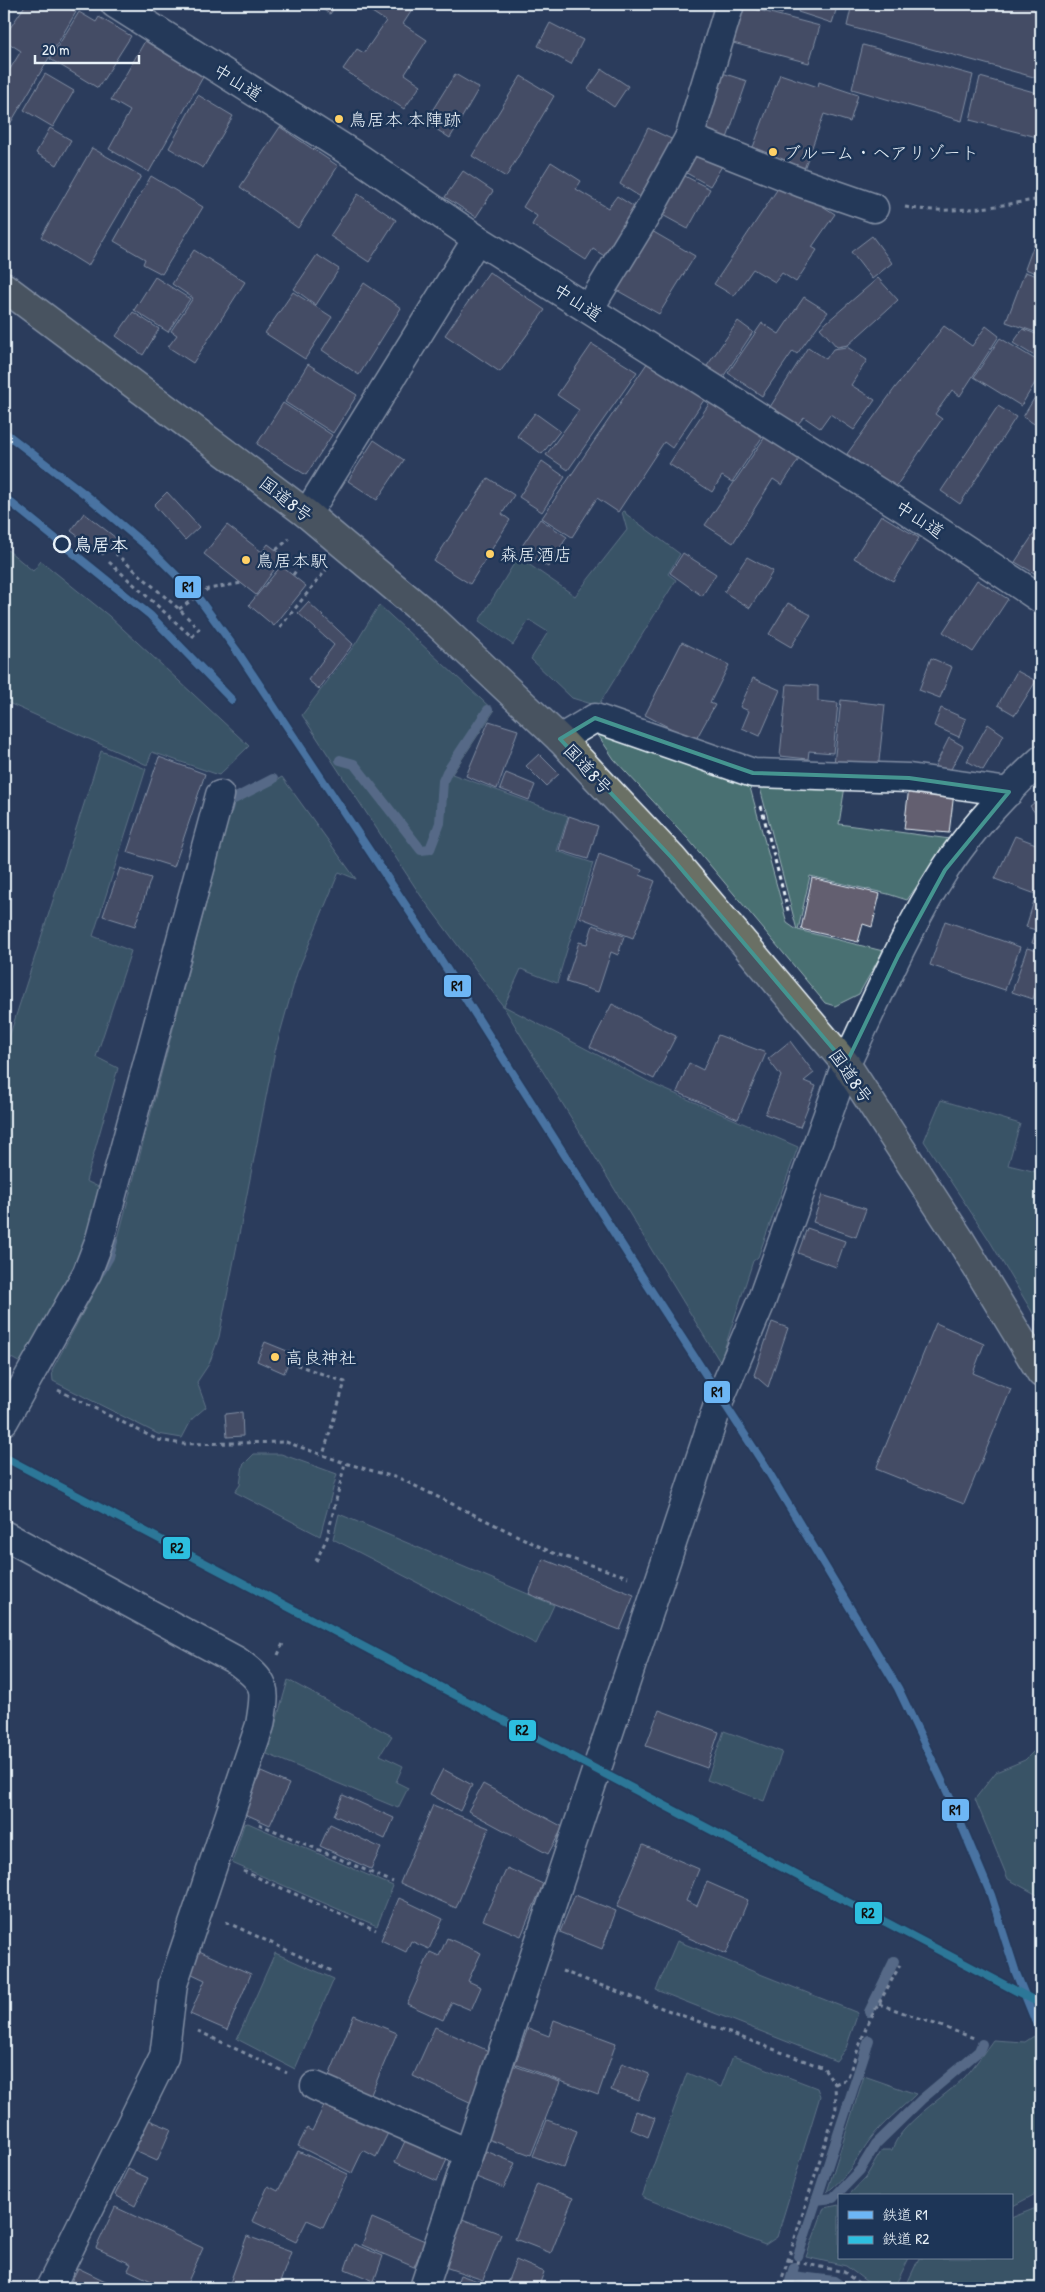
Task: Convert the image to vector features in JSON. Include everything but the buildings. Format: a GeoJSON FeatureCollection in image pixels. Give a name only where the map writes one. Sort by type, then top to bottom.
{"type":"FeatureCollection","features":[{"type":"Feature","properties":{"kind":"highway","name":"国道8号"},"geometry":{"type":"LineString","coordinates":[[4,287],[306,514],[437,623],[560,740],[672,858],[846,1064],[961,1241],[1041,1372]]}},
{"type":"Feature","properties":{"kind":"street","name":"中山道"},"geometry":{"type":"LineString","coordinates":[[115,4],[359,158],[477,239],[905,509],[1041,599]]}},
{"type":"Feature","properties":{"kind":"street"},"geometry":{"type":"LineString","coordinates":[[589,308],[651,207],[689,138],[730,4]]}},
{"type":"Feature","properties":{"kind":"street"},"geometry":{"type":"LineString","coordinates":[[689,138],[802,183],[874,208]]}},
{"type":"Feature","properties":{"kind":"street"},"geometry":{"type":"LineString","coordinates":[[306,514],[477,239]]}},
{"type":"Feature","properties":{"kind":"street"},"geometry":{"type":"LineString","coordinates":[[560,740],[595,718],[753,773],[909,778],[1009,792]]}},
{"type":"Feature","properties":{"kind":"street"},"geometry":{"type":"LineString","coordinates":[[424,2288],[721,1396],[761,1302],[846,1064],[922,908],[945,870],[1009,792],[1041,760]]}},
{"type":"Feature","properties":{"kind":"street"},"geometry":{"type":"LineString","coordinates":[[4,1422],[87,1273],[100,1239],[220,795]]}},
{"type":"Feature","properties":{"kind":"street"},"geometry":{"type":"LineString","coordinates":[[4,1535],[237,1661],[258,1676],[265,1696],[260,1725],[173,1984],[164,2057],[50,2288]]}},
{"type":"Feature","properties":{"kind":"street"},"geometry":{"type":"LineString","coordinates":[[315,2086],[468,2153]]}},
{"type":"Feature","properties":{"kind":"path"},"geometry":{"type":"LineString","coordinates":[[874,208],[903,207],[927,211],[973,209],[1041,199]]}},
{"type":"Feature","properties":{"kind":"path"},"geometry":{"type":"LineString","coordinates":[[276,550],[292,537]]}},
{"type":"Feature","properties":{"kind":"path"},"geometry":{"type":"LineString","coordinates":[[293,575],[310,550]]}},
{"type":"Feature","properties":{"kind":"path"},"geometry":{"type":"LineString","coordinates":[[108,562],[192,637],[199,629],[179,608],[116,554]]}},
{"type":"Feature","properties":{"kind":"path"},"geometry":{"type":"LineString","coordinates":[[280,627],[330,566]]}},
{"type":"Feature","properties":{"kind":"path"},"geometry":{"type":"LineString","coordinates":[[179,608],[208,589],[242,583]]}},
{"type":"Feature","properties":{"kind":"path"},"geometry":{"type":"LineString","coordinates":[[753,773],[789,914]]}},
{"type":"Feature","properties":{"kind":"path"},"geometry":{"type":"LineString","coordinates":[[289,1362],[345,1382],[323,1455]]}},
{"type":"Feature","properties":{"kind":"path"},"geometry":{"type":"LineString","coordinates":[[29,1376],[158,1440],[184,1444],[286,1442],[345,1463],[401,1479],[553,1553],[658,1586]]}},
{"type":"Feature","properties":{"kind":"path"},"geometry":{"type":"LineString","coordinates":[[316,1562],[327,1538],[345,1463]]}},
{"type":"Feature","properties":{"kind":"path"},"geometry":{"type":"LineString","coordinates":[[231,1812],[393,1882]]}},
{"type":"Feature","properties":{"kind":"path"},"geometry":{"type":"LineString","coordinates":[[215,1859],[376,1930]]}},
{"type":"Feature","properties":{"kind":"path"},"geometry":{"type":"LineString","coordinates":[[198,1909],[334,1972]]}},
{"type":"Feature","properties":{"kind":"path"},"geometry":{"type":"LineString","coordinates":[[533,1960],[824,2068],[835,2084],[836,2109],[780,2288]]}},
{"type":"Feature","properties":{"kind":"path"},"geometry":{"type":"LineString","coordinates":[[835,2084],[847,2079],[867,2025],[900,1965]]}},
{"type":"Feature","properties":{"kind":"path"},"geometry":{"type":"LineString","coordinates":[[880,2004],[974,2038]]}},
{"type":"Feature","properties":{"kind":"path"},"geometry":{"type":"LineString","coordinates":[[168,2024],[191,2027],[315,2086]]}},
{"type":"Feature","properties":{"kind":"path"},"geometry":{"type":"LineString","coordinates":[[788,2260],[844,2272],[865,2288]]}},
{"type":"Feature","properties":{"kind":"highlighted area"},"geometry":{"type":"Polygon","coordinates":[[[595,718],[753,773],[909,778],[1009,792],[945,870],[898,956],[846,1064],[672,858],[560,739],[595,718]]]}},
{"type":"Feature","properties":{"kind":"green space"},"geometry":{"type":"Polygon","coordinates":[[[625,511],[626,514],[680,554],[668,574],[676,580],[598,706],[572,698],[531,659],[548,632],[529,620],[513,645],[479,621],[518,557],[575,596],[627,530],[622,512],[625,511]]]}},
{"type":"Feature","properties":{"kind":"green space"},"geometry":{"type":"Polygon","coordinates":[[[4,547],[33,571],[41,561],[109,616],[249,746],[219,775],[152,752],[147,765],[4,701],[4,547]]]}},
{"type":"Feature","properties":{"kind":"green space"},"geometry":{"type":"Polygon","coordinates":[[[379,605],[494,711],[452,774],[568,816],[557,851],[593,863],[557,983],[521,969],[504,1006],[657,1086],[798,1147],[758,1257],[753,1261],[720,1362],[503,1006],[421,896],[302,715],[356,643],[379,605]]]}},
{"type":"Feature","properties":{"kind":"green space"},"geometry":{"type":"Polygon","coordinates":[[[594,729],[748,780],[787,923],[797,930],[758,780],[846,780],[839,824],[950,839],[907,900],[810,876],[798,930],[883,951],[859,994],[835,1006],[825,1003],[689,840],[614,759],[594,729]]]}},
{"type":"Feature","properties":{"kind":"green space"},"geometry":{"type":"Polygon","coordinates":[[[101,751],[146,769],[93,936],[131,951],[96,1057],[118,1068],[86,1181],[105,1190],[94,1235],[26,1366],[4,1354],[4,1053],[101,751]]]}},
{"type":"Feature","properties":{"kind":"green space"},"geometry":{"type":"Polygon","coordinates":[[[282,777],[356,879],[339,872],[297,973],[275,1051],[219,1337],[209,1364],[197,1382],[206,1407],[192,1419],[182,1438],[158,1434],[53,1381],[52,1370],[113,1257],[232,805],[282,777]]]}},
{"type":"Feature","properties":{"kind":"green space"},"geometry":{"type":"Polygon","coordinates":[[[941,1100],[1020,1124],[1008,1165],[1041,1173],[1041,1327],[988,1238],[924,1141],[941,1100]]]}},
{"type":"Feature","properties":{"kind":"green space"},"geometry":{"type":"Polygon","coordinates":[[[254,1454],[281,1454],[337,1474],[320,1536],[235,1492],[240,1485],[243,1465],[254,1454]]]}},
{"type":"Feature","properties":{"kind":"green space"},"geometry":{"type":"Polygon","coordinates":[[[339,1514],[554,1605],[536,1644],[333,1539],[339,1514]]]}},
{"type":"Feature","properties":{"kind":"green space"},"geometry":{"type":"Polygon","coordinates":[[[288,1680],[392,1736],[380,1755],[403,1766],[396,1782],[408,1788],[398,1808],[267,1754],[288,1680]]]}},
{"type":"Feature","properties":{"kind":"green space"},"geometry":{"type":"Polygon","coordinates":[[[724,1731],[782,1752],[764,1801],[707,1780],[724,1731]]]}},
{"type":"Feature","properties":{"kind":"green space"},"geometry":{"type":"Polygon","coordinates":[[[1041,1744],[1041,1897],[1008,1879],[975,1799],[996,1772],[1025,1760],[1041,1744]]]}},
{"type":"Feature","properties":{"kind":"green space"},"geometry":{"type":"Polygon","coordinates":[[[248,1823],[393,1886],[377,1926],[232,1863],[244,1824],[248,1823]]]}},
{"type":"Feature","properties":{"kind":"green space"},"geometry":{"type":"Polygon","coordinates":[[[677,1941],[858,2013],[846,2048],[836,2061],[656,1990],[677,1941]]]}},
{"type":"Feature","properties":{"kind":"green space"},"geometry":{"type":"Polygon","coordinates":[[[275,1953],[334,1979],[295,2069],[237,2039],[275,1953]]]}},
{"type":"Feature","properties":{"kind":"green space"},"geometry":{"type":"Polygon","coordinates":[[[1034,2036],[1041,2065],[1041,2191],[1012,2206],[1012,2194],[850,2194],[866,2177],[882,2150],[892,2150],[904,2130],[913,2120],[965,2077],[993,2040],[1025,2042],[1034,2036]]]}},
{"type":"Feature","properties":{"kind":"green space"},"geometry":{"type":"Polygon","coordinates":[[[733,2056],[817,2088],[820,2096],[777,2237],[765,2245],[642,2197],[687,2073],[721,2087],[733,2056]]]}},
{"type":"Feature","properties":{"kind":"green space"},"geometry":{"type":"Polygon","coordinates":[[[864,2076],[916,2094],[879,2129],[846,2174],[827,2192],[864,2076]]]}},
{"type":"Feature","properties":{"kind":"green space"},"geometry":{"type":"Polygon","coordinates":[[[838,2205],[838,2260],[908,2260],[894,2288],[875,2288],[846,2266],[806,2257],[824,2208],[838,2205]]]}},
{"type":"Feature","properties":{"kind":"green space"},"geometry":{"type":"Polygon","coordinates":[[[1041,2206],[1041,2288],[905,2288],[918,2260],[1012,2260],[1012,2218],[1041,2206]]]}},
{"type":"Feature","properties":{"kind":"waterway"},"geometry":{"type":"LineString","coordinates":[[340,760],[354,764],[421,850],[430,849],[440,823],[443,781],[488,710]]}},
{"type":"Feature","properties":{"kind":"waterway"},"geometry":{"type":"LineString","coordinates":[[228,809],[230,801],[273,779]]}},
{"type":"Feature","properties":{"kind":"waterway"},"geometry":{"type":"LineString","coordinates":[[101,1271],[109,1257],[113,1241]]}},
{"type":"Feature","properties":{"kind":"waterway"},"geometry":{"type":"LineString","coordinates":[[869,2012],[894,1961]]}},
{"type":"Feature","properties":{"kind":"waterway"},"geometry":{"type":"LineString","coordinates":[[798,2256],[869,2040]]}},
{"type":"Feature","properties":{"kind":"waterway"},"geometry":{"type":"LineString","coordinates":[[816,2200],[833,2198],[860,2170],[876,2144],[922,2099],[979,2051],[982,2044]]}},
{"type":"Feature","properties":{"kind":"waterway"},"geometry":{"type":"LineString","coordinates":[[788,2288],[794,2267]]}},
{"type":"Feature","properties":{"kind":"waterway"},"geometry":{"type":"LineString","coordinates":[[792,2276],[834,2281],[844,2288]]}},
{"type":"Feature","properties":{"kind":"rail line","name":"R1"},"geometry":{"type":"LineString","coordinates":[[4,432],[86,495],[150,549],[197,596],[237,651],[420,927],[632,1261],[765,1466],[898,1688],[951,1800],[991,1895],[1016,1973],[1041,2035]]}},
{"type":"Feature","properties":{"kind":"rail line","name":"R1"},"geometry":{"type":"LineString","coordinates":[[4,497],[150,615],[232,700]]}},
{"type":"Feature","properties":{"kind":"rail line","name":"R2"},"geometry":{"type":"LineString","coordinates":[[4,1457],[1041,2004]]}},
{"type":"Feature","properties":{"kind":"place","name":"鳥居本 本陣跡"},"geometry":{"type":"Point","coordinates":[339,119]}},
{"type":"Feature","properties":{"kind":"place","name":"ブルーム・ヘアリゾート"},"geometry":{"type":"Point","coordinates":[773,152]}},
{"type":"Feature","properties":{"kind":"place","name":"鳥居本"},"geometry":{"type":"Point","coordinates":[62,544]}},
{"type":"Feature","properties":{"kind":"place","name":"森居酒店"},"geometry":{"type":"Point","coordinates":[490,554]}},
{"type":"Feature","properties":{"kind":"place","name":"鳥居本駅"},"geometry":{"type":"Point","coordinates":[246,560]}},
{"type":"Feature","properties":{"kind":"place","name":"高良神社"},"geometry":{"type":"Point","coordinates":[275,1357]}}]}
